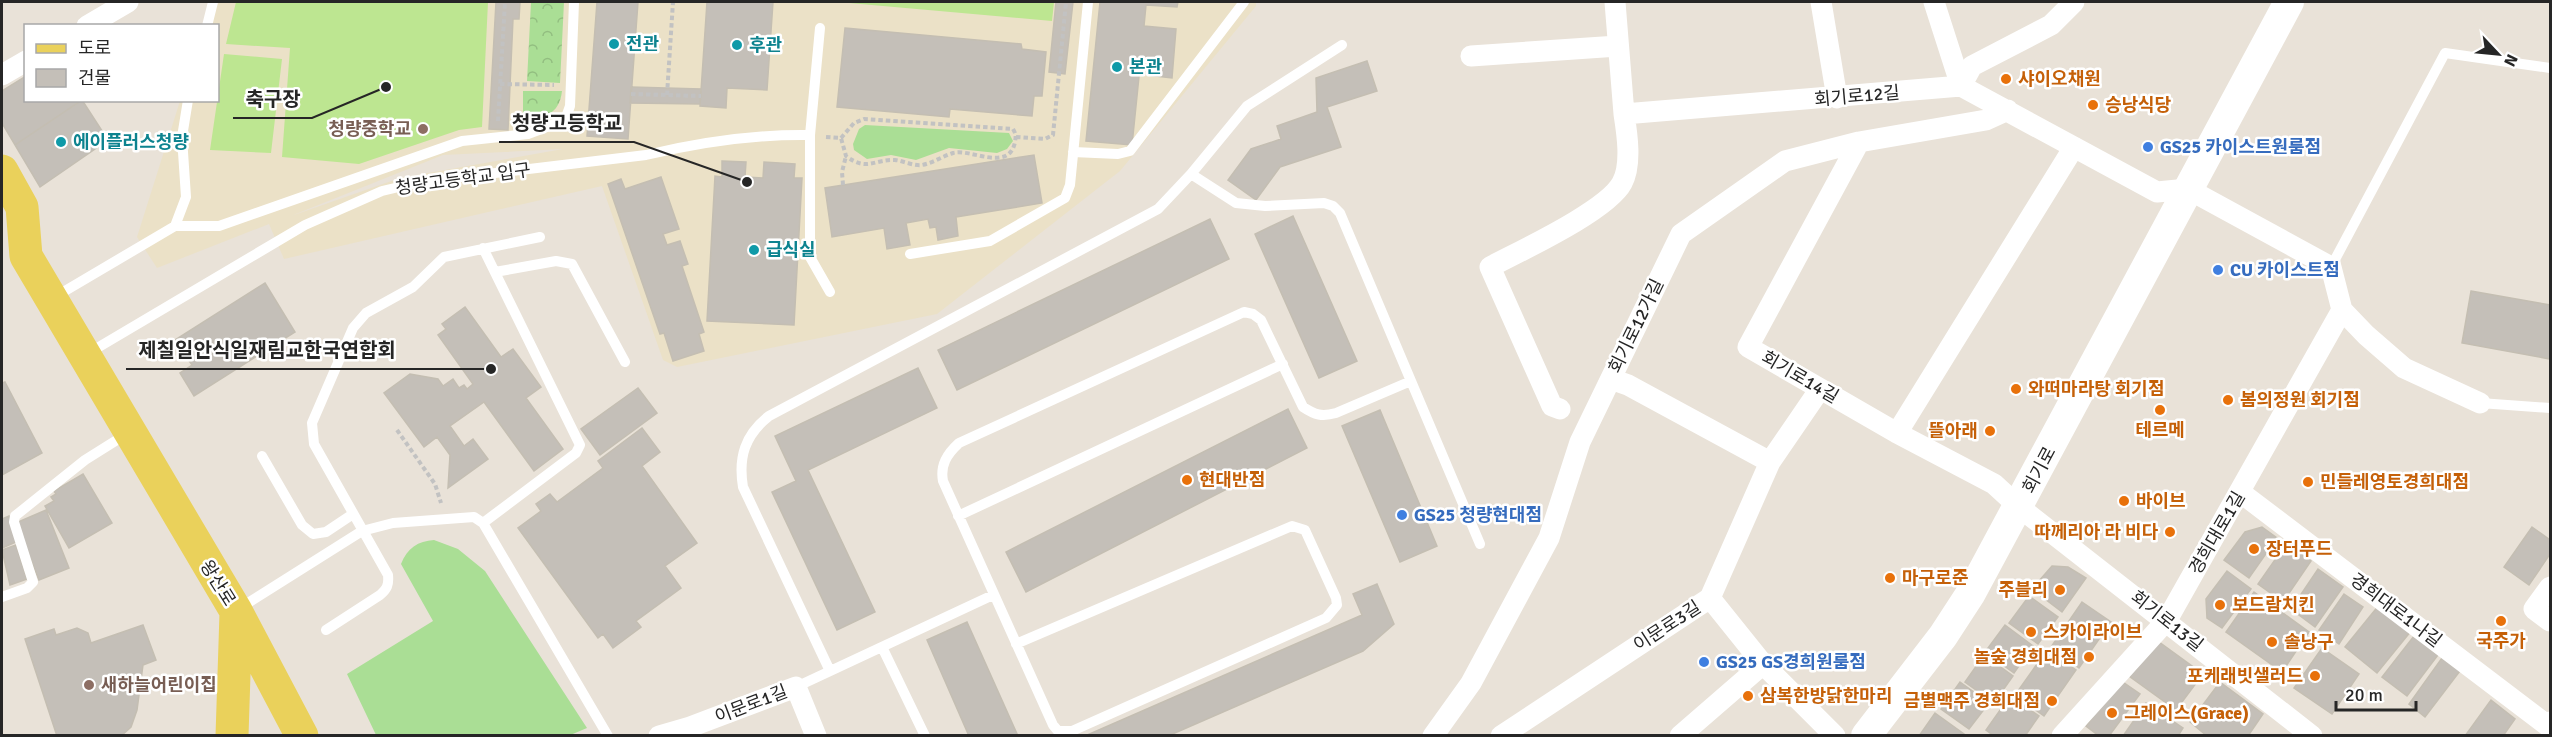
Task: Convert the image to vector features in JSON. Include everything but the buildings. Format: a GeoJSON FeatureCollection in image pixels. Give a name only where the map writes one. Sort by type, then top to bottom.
{"type":"FeatureCollection","features":[{"type":"Feature","properties":{"kind":"main road","name":"회기로"},"geometry":{"type":"LineString","coordinates":[[1866,735],[1943,636],[1971,593],[2289,2]]}},
{"type":"Feature","properties":{"kind":"main road","name":"왕산로"},"geometry":{"type":"LineString","coordinates":[[2,171],[22,207],[14,250],[50,299],[236,611],[302,735]]}},
{"type":"Feature","properties":{"kind":"main road"},"geometry":{"type":"LineString","coordinates":[[232,735],[236,611]]}},
{"type":"Feature","properties":{"kind":"street"},"geometry":{"type":"LineString","coordinates":[[90,24],[128,2]]}},
{"type":"Feature","properties":{"kind":"street"},"geometry":{"type":"LineString","coordinates":[[1560,409],[1552,406],[1490,267],[1592,212],[1623,183],[1629,147],[1624,114],[1615,2]]}},
{"type":"Feature","properties":{"kind":"street"},"geometry":{"type":"LineString","coordinates":[[1821,2],[1837,98]]}},
{"type":"Feature","properties":{"kind":"street"},"geometry":{"type":"LineString","coordinates":[[1934,2],[1961,86],[2157,192],[2188,189],[2331,267],[2342,310],[2366,335],[2404,368],[2480,403]]}},
{"type":"Feature","properties":{"kind":"street"},"geometry":{"type":"LineString","coordinates":[[1961,86],[1972,66],[2051,25],[2074,2]]}},
{"type":"Feature","properties":{"kind":"street"},"geometry":{"type":"LineString","coordinates":[[1471,57],[1618,46]]}},
{"type":"Feature","properties":{"kind":"street"},"geometry":{"type":"LineString","coordinates":[[2,75],[24,62]]}},
{"type":"Feature","properties":{"kind":"street","name":"회기로12길"},"geometry":{"type":"LineString","coordinates":[[1624,114],[1961,86]]}},
{"type":"Feature","properties":{"kind":"street","name":"회기로12가길"},"geometry":{"type":"LineString","coordinates":[[1433,735],[1471,683],[1549,538],[1587,419],[1611,379],[1681,234],[1785,161],[1859,142],[1986,120],[2008,110]]}},
{"type":"Feature","properties":{"kind":"street","name":"회기로14길"},"geometry":{"type":"LineString","coordinates":[[1859,142],[1748,347],[1897,433],[1994,484],[2019,507]]}},
{"type":"Feature","properties":{"kind":"street"},"geometry":{"type":"LineString","coordinates":[[1897,433],[2074,147]]}},
{"type":"Feature","properties":{"kind":"street","name":"경희대로1길"},"geometry":{"type":"LineString","coordinates":[[2064,735],[2167,620],[2342,310]]}},
{"type":"Feature","properties":{"kind":"street"},"geometry":{"type":"LineString","coordinates":[[1611,379],[1628,385],[1770,462]]}},
{"type":"Feature","properties":{"kind":"street","name":"이문로3길"},"geometry":{"type":"LineString","coordinates":[[1501,735],[1710,598],[1770,462],[1820,389]]}},
{"type":"Feature","properties":{"kind":"street","name":"경희대로1나길"},"geometry":{"type":"LineString","coordinates":[[2240,492],[2550,725]]}},
{"type":"Feature","properties":{"kind":"street","name":"회기로13길"},"geometry":{"type":"LineString","coordinates":[[2019,507],[2312,735]]}},
{"type":"Feature","properties":{"kind":"street"},"geometry":{"type":"LineString","coordinates":[[2550,586],[2534,609],[2550,621]]}},
{"type":"Feature","properties":{"kind":"street"},"geometry":{"type":"LineString","coordinates":[[1710,598],[1763,664],[1835,735]]}},
{"type":"Feature","properties":{"kind":"street"},"geometry":{"type":"LineString","coordinates":[[1680,735],[1763,664]]}},
{"type":"Feature","properties":{"kind":"street","name":"이문로1길"},"geometry":{"type":"LineString","coordinates":[[658,735],[691,731],[796,687],[816,735]]}},
{"type":"Feature","properties":{"kind":"lane"},"geometry":{"type":"LineString","coordinates":[[208,24],[213,2]]}},
{"type":"Feature","properties":{"kind":"lane"},"geometry":{"type":"LineString","coordinates":[[50,299],[175,226],[219,226],[462,141],[528,135],[565,120],[569,113],[574,2]]}},
{"type":"Feature","properties":{"kind":"lane"},"geometry":{"type":"LineString","coordinates":[[910,254],[990,241],[1057,204],[1068,192],[1088,2]]}},
{"type":"Feature","properties":{"kind":"lane"},"geometry":{"type":"LineString","coordinates":[[1073,153],[1118,154],[1130,151],[1244,2]]}},
{"type":"Feature","properties":{"kind":"lane"},"geometry":{"type":"LineString","coordinates":[[820,28],[810,135],[810,257],[830,292]]}},
{"type":"Feature","properties":{"kind":"lane"},"geometry":{"type":"LineString","coordinates":[[830,671],[743,487],[740,468],[743,450],[757,425],[769,416],[1146,217],[1168,199],[1191,174],[1247,106],[1342,45]]}},
{"type":"Feature","properties":{"kind":"lane"},"geometry":{"type":"LineString","coordinates":[[2331,267],[2445,53],[2550,68]]}},
{"type":"Feature","properties":{"kind":"lane"},"geometry":{"type":"LineString","coordinates":[[175,226],[186,197],[182,137],[188,102]]}},
{"type":"Feature","properties":{"kind":"lane","name":"청량고등학교 입구"},"geometry":{"type":"LineString","coordinates":[[83,356],[305,225],[401,185],[646,155],[670,148],[754,135],[810,135]]}},
{"type":"Feature","properties":{"kind":"lane"},"geometry":{"type":"LineString","coordinates":[[1191,174],[1236,203],[1264,206],[1324,203],[1333,206],[1340,213],[1480,544]]}},
{"type":"Feature","properties":{"kind":"lane"},"geometry":{"type":"LineString","coordinates":[[326,630],[386,590],[388,575],[314,444],[311,430],[352,328],[366,313],[419,283],[431,267],[444,257],[540,237]]}},
{"type":"Feature","properties":{"kind":"lane"},"geometry":{"type":"LineString","coordinates":[[483,248],[580,445],[576,453],[483,523]]}},
{"type":"Feature","properties":{"kind":"lane"},"geometry":{"type":"LineString","coordinates":[[495,272],[556,261],[572,264],[626,362]]}},
{"type":"Feature","properties":{"kind":"lane"},"geometry":{"type":"LineString","coordinates":[[1016,644],[1292,526],[1305,530],[1336,598],[1337,605],[1326,618],[1072,731],[1058,731],[1053,725],[993,595],[941,471],[951,451],[959,443],[1244,312],[1253,314],[1261,320],[1304,406],[1324,416],[1411,381]]}},
{"type":"Feature","properties":{"kind":"lane"},"geometry":{"type":"LineString","coordinates":[[958,516],[1283,364]]}},
{"type":"Feature","properties":{"kind":"lane"},"geometry":{"type":"LineString","coordinates":[[2480,403],[2550,408]]}},
{"type":"Feature","properties":{"kind":"lane"},"geometry":{"type":"LineString","coordinates":[[2,597],[27,588],[33,582],[14,522],[15,516],[85,460],[129,433]]}},
{"type":"Feature","properties":{"kind":"lane"},"geometry":{"type":"LineString","coordinates":[[262,456],[302,525],[313,534],[326,532],[353,514]]}},
{"type":"Feature","properties":{"kind":"lane"},"geometry":{"type":"LineString","coordinates":[[236,611],[362,531],[393,523],[469,516],[483,523],[608,735]]}},
{"type":"Feature","properties":{"kind":"lane"},"geometry":{"type":"LineString","coordinates":[[796,687],[993,595]]}},
{"type":"Feature","properties":{"kind":"lane"},"geometry":{"type":"LineString","coordinates":[[882,647],[925,735]]}},
{"type":"Feature","properties":{"kind":"path"},"geometry":{"type":"LineString","coordinates":[[498,137],[505,2]]}},
{"type":"Feature","properties":{"kind":"path"},"geometry":{"type":"LineString","coordinates":[[667,95],[673,2]]}},
{"type":"Feature","properties":{"kind":"path"},"geometry":{"type":"LineString","coordinates":[[1016,137],[1045,139],[1053,135],[1066,2]]}},
{"type":"Feature","properties":{"kind":"path"},"geometry":{"type":"LineString","coordinates":[[500,84],[571,86]]}},
{"type":"Feature","properties":{"kind":"path"},"geometry":{"type":"LineString","coordinates":[[631,94],[700,96]]}},
{"type":"Feature","properties":{"kind":"path"},"geometry":{"type":"LineString","coordinates":[[843,185],[842,167],[846,156],[841,138],[844,130],[864,119],[1012,129],[1016,137],[1014,147],[1009,153],[989,158],[955,152],[922,165],[892,160],[867,165],[846,156]]}},
{"type":"Feature","properties":{"kind":"path"},"geometry":{"type":"LineString","coordinates":[[810,135],[841,138]]}},
{"type":"Feature","properties":{"kind":"path"},"geometry":{"type":"LineString","coordinates":[[397,430],[435,484],[441,503],[441,519]]}},
{"type":"Feature","properties":{"kind":"shaded area"},"geometry":{"type":"Polygon","coordinates":[[[208,2],[1256,2],[1256,6],[1120,171],[937,314],[677,367],[663,360],[602,186],[284,259],[269,224],[157,268],[137,237],[180,102],[219,102],[219,24],[203,24],[208,2]],[[563,149],[443,155],[291,216],[400,178],[563,149]]]}},
{"type":"Feature","properties":{"kind":"green space"},"geometry":{"type":"Polygon","coordinates":[[[236,2],[488,2],[482,127],[459,130],[359,164],[282,157],[290,48],[226,44],[236,2]]]}},
{"type":"Feature","properties":{"kind":"green space"},"geometry":{"type":"Polygon","coordinates":[[[531,2],[564,2],[560,83],[527,81],[531,2]]]}},
{"type":"Feature","properties":{"kind":"green space"},"geometry":{"type":"Polygon","coordinates":[[[838,2],[1054,2],[1052,21],[838,2]]]}},
{"type":"Feature","properties":{"kind":"green space"},"geometry":{"type":"Polygon","coordinates":[[[224,54],[282,59],[271,153],[210,150],[217,102],[219,102],[224,54]]]}},
{"type":"Feature","properties":{"kind":"green space"},"geometry":{"type":"Polygon","coordinates":[[[523,91],[562,91],[558,106],[554,110],[544,117],[523,125],[523,91]]]}},
{"type":"Feature","properties":{"kind":"green space"},"geometry":{"type":"Polygon","coordinates":[[[865,125],[1009,133],[1013,141],[1007,149],[997,153],[949,148],[916,160],[891,155],[867,159],[854,150],[853,144],[859,129],[865,125]]]}},
{"type":"Feature","properties":{"kind":"green space"},"geometry":{"type":"Polygon","coordinates":[[[434,540],[458,549],[485,571],[587,728],[568,736],[376,735],[347,674],[433,621],[401,564],[406,554],[414,546],[434,540]]]}},
{"type":"Feature","properties":{"kind":"place","name":"전관"},"geometry":{"type":"Point","coordinates":[614,44]}},
{"type":"Feature","properties":{"kind":"place","name":"후관"},"geometry":{"type":"Point","coordinates":[737,45]}},
{"type":"Feature","properties":{"kind":"place","name":"본관"},"geometry":{"type":"Point","coordinates":[1117,67]}},
{"type":"Feature","properties":{"kind":"place","name":"샤이오채원"},"geometry":{"type":"Point","coordinates":[2006,79]}},
{"type":"Feature","properties":{"kind":"place","name":"축구장"},"geometry":{"type":"Point","coordinates":[386,87]}},
{"type":"Feature","properties":{"kind":"place","name":"승낭식당"},"geometry":{"type":"Point","coordinates":[2093,105]}},
{"type":"Feature","properties":{"kind":"place","name":"청량중학교"},"geometry":{"type":"Point","coordinates":[423,129]}},
{"type":"Feature","properties":{"kind":"place","name":"에이플러스청량"},"geometry":{"type":"Point","coordinates":[61,142]}},
{"type":"Feature","properties":{"kind":"place","name":"GS25 카이스트원룸점"},"geometry":{"type":"Point","coordinates":[2148,147]}},
{"type":"Feature","properties":{"kind":"place","name":"청량고등학교"},"geometry":{"type":"Point","coordinates":[747,182]}},
{"type":"Feature","properties":{"kind":"place","name":"급식실"},"geometry":{"type":"Point","coordinates":[754,250]}},
{"type":"Feature","properties":{"kind":"place","name":"CU 카이스트점"},"geometry":{"type":"Point","coordinates":[2218,270]}},
{"type":"Feature","properties":{"kind":"place","name":"제칠일안식일재림교한국연합회"},"geometry":{"type":"Point","coordinates":[491,369]}},
{"type":"Feature","properties":{"kind":"place","name":"와떠마라탕 회기점"},"geometry":{"type":"Point","coordinates":[2016,389]}},
{"type":"Feature","properties":{"kind":"place","name":"봄의정원 회기점"},"geometry":{"type":"Point","coordinates":[2228,400]}},
{"type":"Feature","properties":{"kind":"place","name":"테르메"},"geometry":{"type":"Point","coordinates":[2160,410]}},
{"type":"Feature","properties":{"kind":"place","name":"뜰아래"},"geometry":{"type":"Point","coordinates":[1990,431]}},
{"type":"Feature","properties":{"kind":"place","name":"현대반점"},"geometry":{"type":"Point","coordinates":[1187,480]}},
{"type":"Feature","properties":{"kind":"place","name":"민들레영토경희대점"},"geometry":{"type":"Point","coordinates":[2308,482]}},
{"type":"Feature","properties":{"kind":"place","name":"바이브"},"geometry":{"type":"Point","coordinates":[2124,501]}},
{"type":"Feature","properties":{"kind":"place","name":"GS25 청량현대점"},"geometry":{"type":"Point","coordinates":[1402,515]}},
{"type":"Feature","properties":{"kind":"place","name":"따께리아 라 비다"},"geometry":{"type":"Point","coordinates":[2170,532]}},
{"type":"Feature","properties":{"kind":"place","name":"장터푸드"},"geometry":{"type":"Point","coordinates":[2254,549]}},
{"type":"Feature","properties":{"kind":"place","name":"마구로준"},"geometry":{"type":"Point","coordinates":[1890,578]}},
{"type":"Feature","properties":{"kind":"place","name":"주블리"},"geometry":{"type":"Point","coordinates":[2060,590]}},
{"type":"Feature","properties":{"kind":"place","name":"보드람치킨"},"geometry":{"type":"Point","coordinates":[2220,605]}},
{"type":"Feature","properties":{"kind":"place","name":"국주가"},"geometry":{"type":"Point","coordinates":[2501,621]}},
{"type":"Feature","properties":{"kind":"place","name":"스카이라이브"},"geometry":{"type":"Point","coordinates":[2031,632]}},
{"type":"Feature","properties":{"kind":"place","name":"솔낭구"},"geometry":{"type":"Point","coordinates":[2272,642]}},
{"type":"Feature","properties":{"kind":"place","name":"놀숲 경희대점"},"geometry":{"type":"Point","coordinates":[2089,657]}},
{"type":"Feature","properties":{"kind":"place","name":"GS25 GS경희원룸점"},"geometry":{"type":"Point","coordinates":[1704,662]}},
{"type":"Feature","properties":{"kind":"place","name":"포케래빗샐러드"},"geometry":{"type":"Point","coordinates":[2315,676]}},
{"type":"Feature","properties":{"kind":"place","name":"새하늘어린이집"},"geometry":{"type":"Point","coordinates":[89,685]}},
{"type":"Feature","properties":{"kind":"place","name":"삼복한방닭한마리"},"geometry":{"type":"Point","coordinates":[1748,696]}},
{"type":"Feature","properties":{"kind":"place","name":"금별맥주 경희대점"},"geometry":{"type":"Point","coordinates":[2052,701]}},
{"type":"Feature","properties":{"kind":"place","name":"그레이스(Grace)"},"geometry":{"type":"Point","coordinates":[2112,713]}}]}
